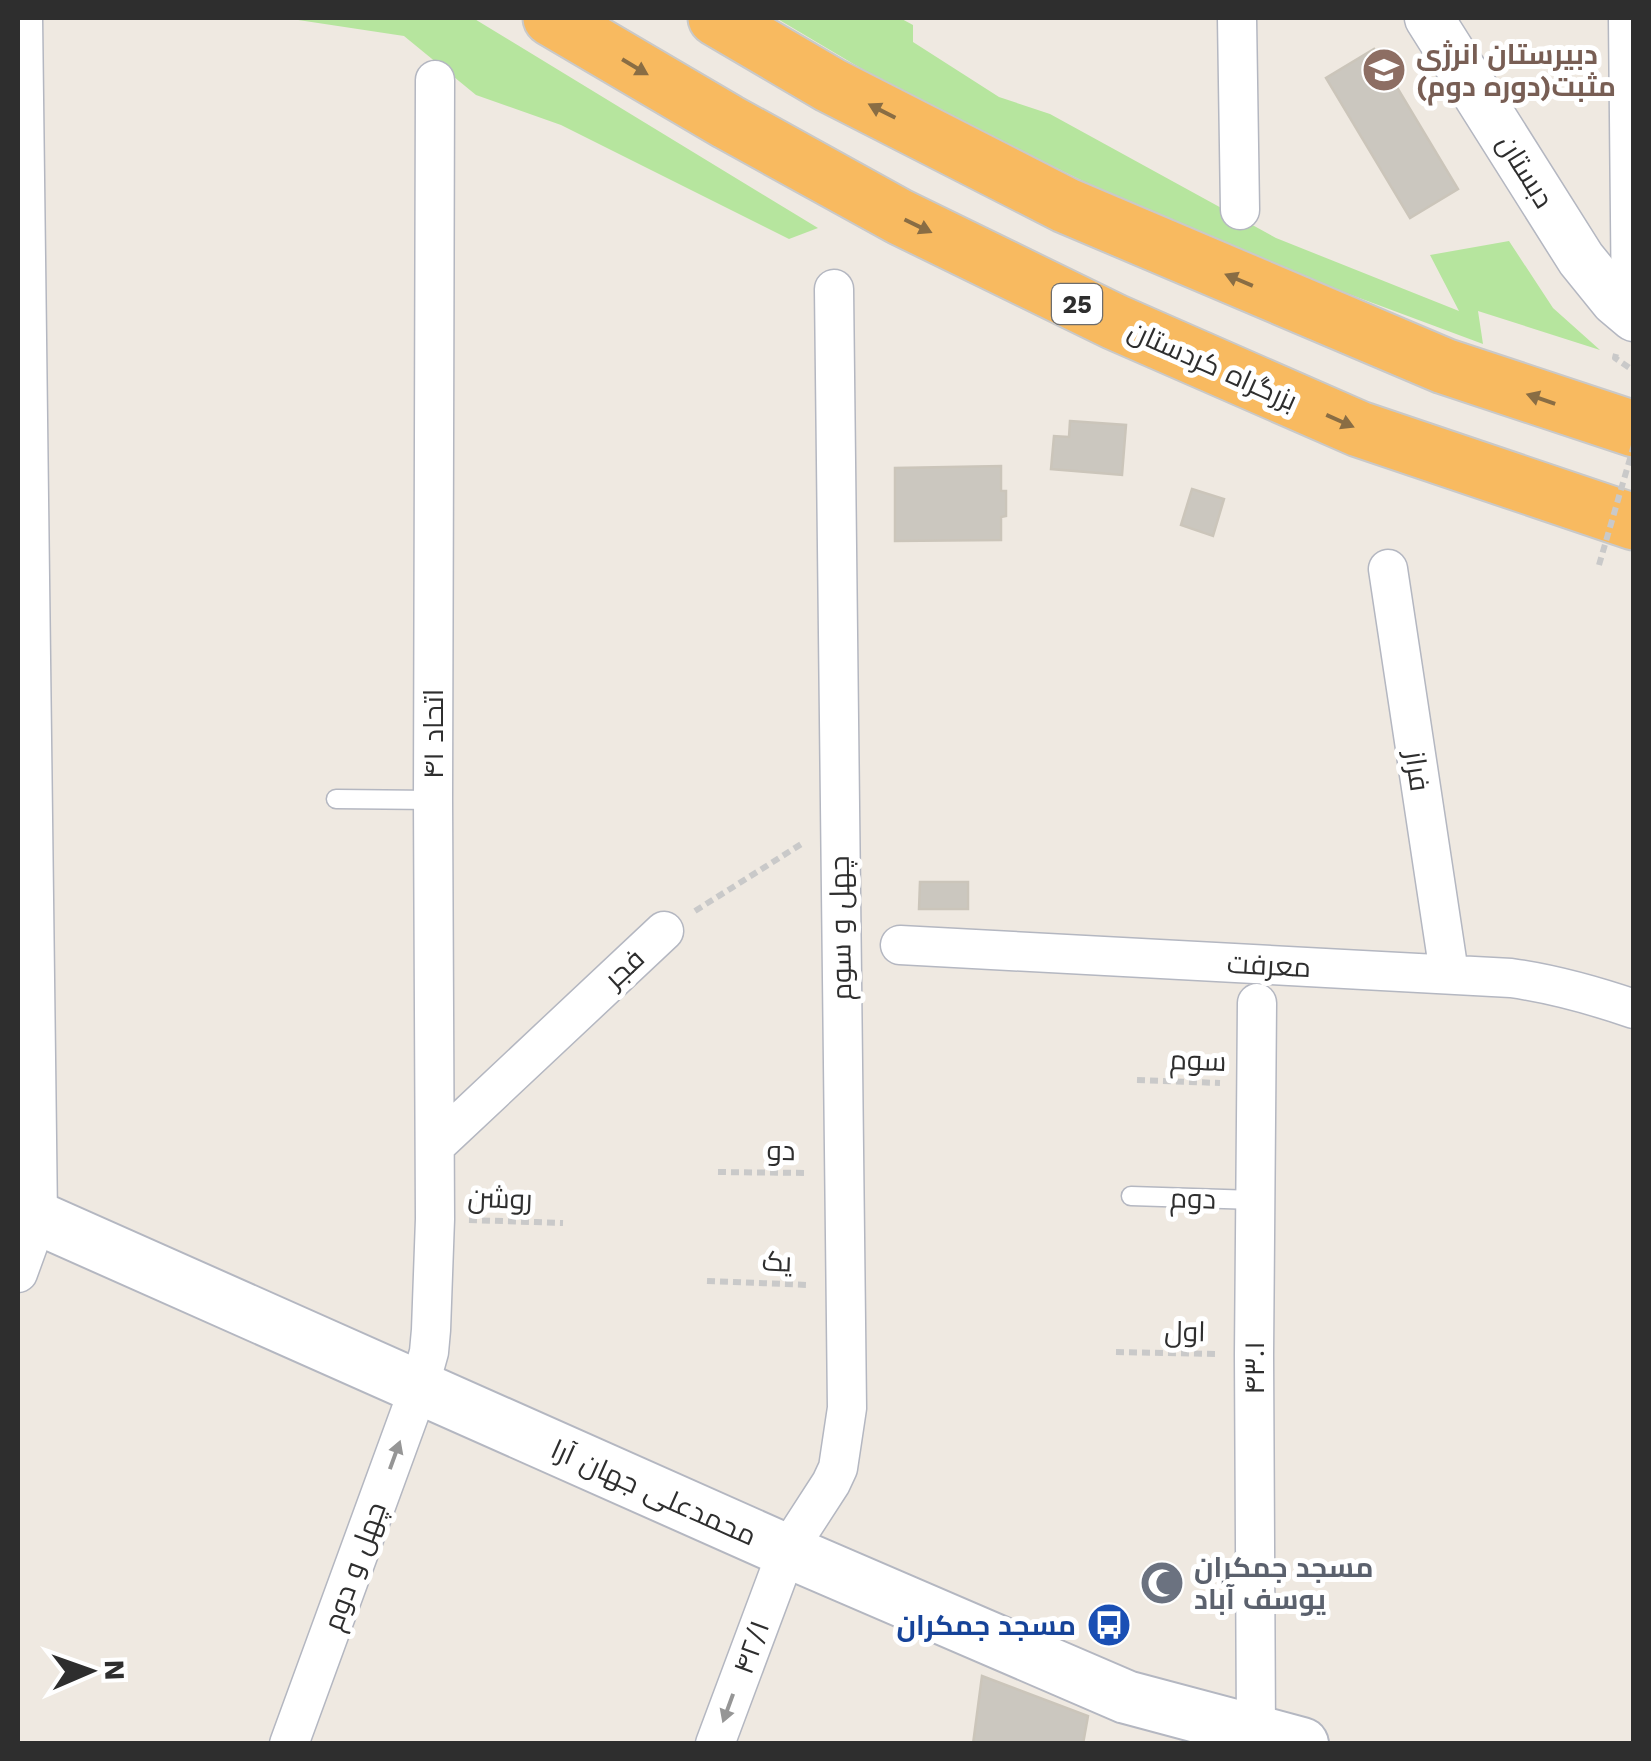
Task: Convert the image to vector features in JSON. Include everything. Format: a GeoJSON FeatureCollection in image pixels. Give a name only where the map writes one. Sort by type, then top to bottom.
{"type":"FeatureCollection","features":[{"type":"Feature","properties":{"kind":"highway","name":"بزرگراه کردستان"},"geometry":{"type":"LineString","coordinates":[[551,18],[900,217],[1114,322],[1359,429],[1634,522]]}},
{"type":"Feature","properties":{"kind":"highway"},"geometry":{"type":"LineString","coordinates":[[716,18],[830,85],[1066,205],[1444,366],[1634,429]]}},
{"type":"Feature","properties":{"kind":"main road","name":"محمدعلی جهان آرا"},"geometry":{"type":"LineString","coordinates":[[28,1215],[1126,1697],[1279,1738]]}},
{"type":"Feature","properties":{"kind":"street"},"geometry":{"type":"LineString","coordinates":[[18,1273],[28,1215],[22,18]]}},
{"type":"Feature","properties":{"kind":"street"},"geometry":{"type":"LineString","coordinates":[[1236,18],[1240,210]]}},
{"type":"Feature","properties":{"kind":"street","name":"دبستان"},"geometry":{"type":"LineString","coordinates":[[1429,18],[1626,330]]}},
{"type":"Feature","properties":{"kind":"street"},"geometry":{"type":"LineString","coordinates":[[1626,330],[1628,18]]}},
{"type":"Feature","properties":{"kind":"street","name":"اتحاد ۴۱"},"geometry":{"type":"LineString","coordinates":[[420,1388],[432,1330],[435,1218],[435,80]]}},
{"type":"Feature","properties":{"kind":"street","name":"چهل و سوم"},"geometry":{"type":"LineString","coordinates":[[786,1550],[838,1468],[847,1408],[834,289]]}},
{"type":"Feature","properties":{"kind":"street","name":"فراز"},"geometry":{"type":"LineString","coordinates":[[1388,569],[1448,973]]}},
{"type":"Feature","properties":{"kind":"street","name":"فجر"},"geometry":{"type":"LineString","coordinates":[[434,1146],[664,931]]}},
{"type":"Feature","properties":{"kind":"street","name":"معرفت"},"geometry":{"type":"LineString","coordinates":[[900,945],[1512,978],[1585,992],[1634,1009]]}},
{"type":"Feature","properties":{"kind":"street","name":"۴۳.۱"},"geometry":{"type":"LineString","coordinates":[[1257,1003],[1254,1355],[1279,1738]]}},
{"type":"Feature","properties":{"kind":"street","name":"چهل و دوم"},"geometry":{"type":"LineString","coordinates":[[289,1744],[420,1388]]}},
{"type":"Feature","properties":{"kind":"street","name":"۴۲/۱"},"geometry":{"type":"LineString","coordinates":[[715,1744],[786,1550]]}},
{"type":"Feature","properties":{"kind":"lane"},"geometry":{"type":"LineString","coordinates":[[336,799],[432,800]]}},
{"type":"Feature","properties":{"kind":"lane","name":"دوم"},"geometry":{"type":"LineString","coordinates":[[1131,1196],[1255,1200]]}},
{"type":"Feature","properties":{"kind":"path"},"geometry":{"type":"LineString","coordinates":[[1626,330],[1634,371]]}},
{"type":"Feature","properties":{"kind":"path"},"geometry":{"type":"LineString","coordinates":[[1599,566],[1634,445]]}},
{"type":"Feature","properties":{"kind":"path","name":"فجر"},"geometry":{"type":"LineString","coordinates":[[664,931],[838,820]]}},
{"type":"Feature","properties":{"kind":"path","name":"سوم"},"geometry":{"type":"LineString","coordinates":[[1137,1080],[1256,1085]]}},
{"type":"Feature","properties":{"kind":"path","name":"دو"},"geometry":{"type":"LineString","coordinates":[[718,1172],[844,1173]]}},
{"type":"Feature","properties":{"kind":"path","name":"روشن"},"geometry":{"type":"LineString","coordinates":[[435,1218],[563,1223]]}},
{"type":"Feature","properties":{"kind":"path","name":"یک"},"geometry":{"type":"LineString","coordinates":[[708,1281],[845,1286]]}},
{"type":"Feature","properties":{"kind":"path","name":"اول"},"geometry":{"type":"LineString","coordinates":[[1116,1352],[1254,1355]]}},
{"type":"Feature","properties":{"kind":"green space"},"geometry":{"type":"Polygon","coordinates":[[[285,18],[473,18],[818,228],[789,239],[561,125],[476,95],[404,36],[285,18]]]}},
{"type":"Feature","properties":{"kind":"green space"},"geometry":{"type":"Polygon","coordinates":[[[776,18],[900,18],[913,25],[913,42],[999,97],[1050,114],[1276,238],[1459,311],[1430,255],[1509,241],[1553,308],[1600,350],[1478,311],[1483,344],[1198,238],[889,85],[776,18]]]}},
{"type":"Feature","properties":{"kind":"building"},"geometry":{"type":"Polygon","coordinates":[[[1374,49],[1458,189],[1410,218],[1326,78],[1374,49]]]}},
{"type":"Feature","properties":{"kind":"building"},"geometry":{"type":"Polygon","coordinates":[[[1070,421],[1126,425],[1122,475],[1051,469],[1054,436],[1069,437],[1070,421]]]}},
{"type":"Feature","properties":{"kind":"building"},"geometry":{"type":"Polygon","coordinates":[[[1001,466],[1006,516],[1001,517],[1001,540],[895,541],[895,468],[1001,466]]]}},
{"type":"Feature","properties":{"kind":"building"},"geometry":{"type":"Polygon","coordinates":[[[1192,489],[1224,499],[1213,536],[1181,525],[1192,489]]]}},
{"type":"Feature","properties":{"kind":"building"},"geometry":{"type":"Polygon","coordinates":[[[920,882],[968,882],[968,909],[919,909],[920,882]]]}},
{"type":"Feature","properties":{"kind":"building"},"geometry":{"type":"Polygon","coordinates":[[[982,1676],[1088,1716],[1083,1744],[973,1744],[982,1676]]]}},
{"type":"Feature","properties":{"kind":"place","name":"دبیرستان انرژی مثبت(دوره دوم)"},"geometry":{"type":"Point","coordinates":[1384,70]}},
{"type":"Feature","properties":{"kind":"place","name":"مسجد جمکران یوسف آباد"},"geometry":{"type":"Point","coordinates":[1162,1583]}},
{"type":"Feature","properties":{"kind":"place","name":"مسجد جمکران"},"geometry":{"type":"Point","coordinates":[1109,1625]}}]}
